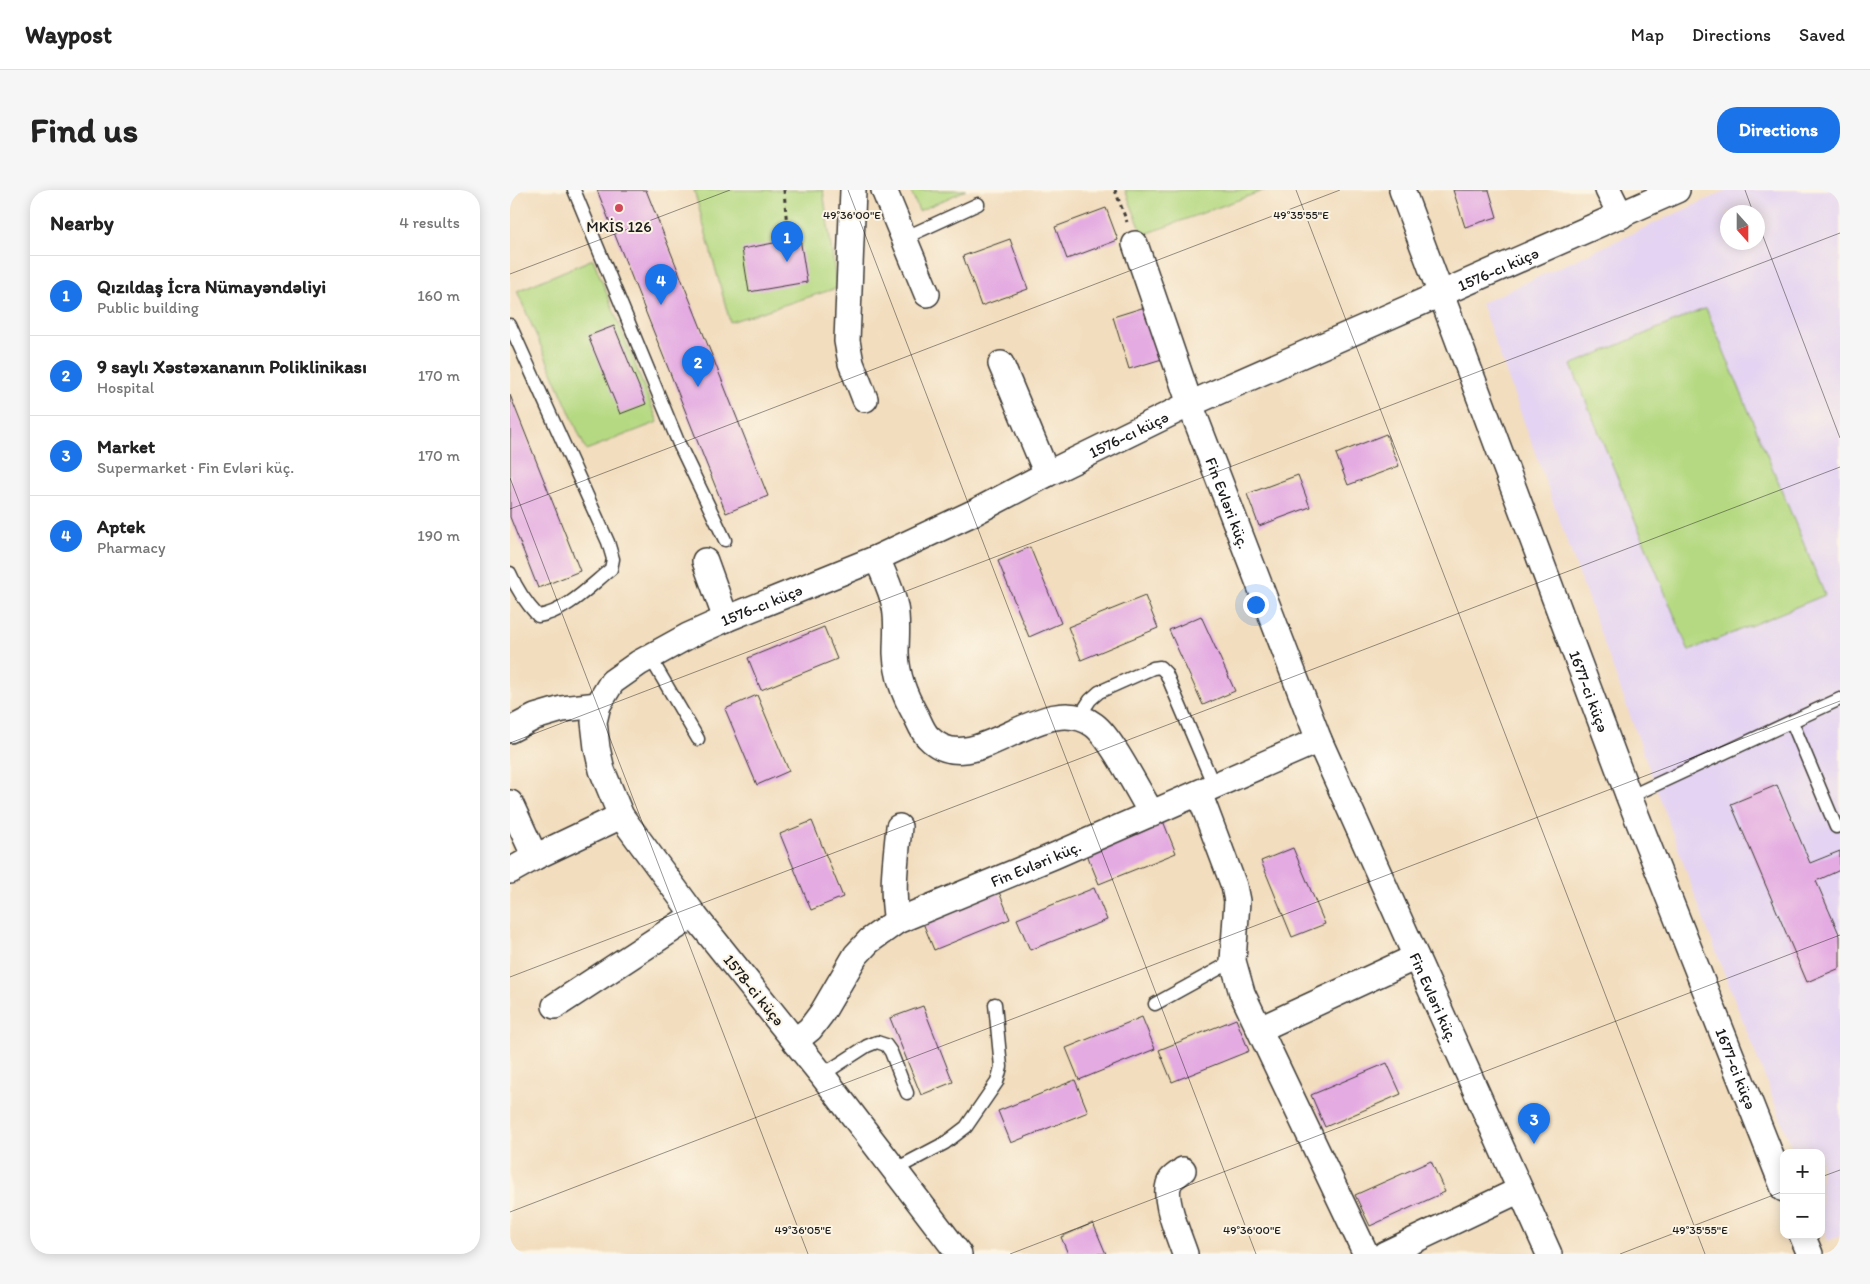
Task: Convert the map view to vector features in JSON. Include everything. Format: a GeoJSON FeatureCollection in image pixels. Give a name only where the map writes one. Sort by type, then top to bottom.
{"type":"FeatureCollection","features":[{"type":"Feature","properties":{"kind":"street"},"geometry":{"type":"LineString","coordinates":[[853,190],[847,342],[851,363],[865,399]]}},
{"type":"Feature","properties":{"kind":"street"},"geometry":{"type":"LineString","coordinates":[[884,190],[927,294]]}},
{"type":"Feature","properties":{"kind":"street","name":"1677-ci küçə"},"geometry":{"type":"LineString","coordinates":[[1402,190],[1629,797],[1780,1179]]}},
{"type":"Feature","properties":{"kind":"street"},"geometry":{"type":"LineString","coordinates":[[1608,190],[1621,216]]}},
{"type":"Feature","properties":{"kind":"street","name":"1576-cı küçə"},"geometry":{"type":"LineString","coordinates":[[598,705],[612,682],[650,657],[726,619],[877,558],[975,512],[1190,404],[1621,216],[1676,190]]}},
{"type":"Feature","properties":{"kind":"street","name":"Fin Evləri küç."},"geometry":{"type":"LineString","coordinates":[[1136,244],[1190,404],[1319,740],[1549,1254]]}},
{"type":"Feature","properties":{"kind":"street"},"geometry":{"type":"LineString","coordinates":[[1001,364],[1048,474]]}},
{"type":"Feature","properties":{"kind":"street"},"geometry":{"type":"LineString","coordinates":[[877,558],[895,607],[898,675],[905,696],[928,737],[943,748],[957,751],[974,749],[1044,720],[1064,715],[1079,717],[1094,725],[1105,735],[1152,814]]}},
{"type":"Feature","properties":{"kind":"street"},"geometry":{"type":"LineString","coordinates":[[705,561],[726,619]]}},
{"type":"Feature","properties":{"kind":"street"},"geometry":{"type":"LineString","coordinates":[[510,730],[535,717],[562,709],[598,705]]}},
{"type":"Feature","properties":{"kind":"street","name":"1578-ci küçə"},"geometry":{"type":"LineString","coordinates":[[598,705],[594,722],[597,748],[602,770],[621,816],[694,915],[822,1074],[959,1254]]}},
{"type":"Feature","properties":{"kind":"street","name":"Fin Evləri küç."},"geometry":{"type":"LineString","coordinates":[[795,1041],[810,1028],[822,1013],[856,954],[869,941],[897,921],[1152,814],[1319,740]]}},
{"type":"Feature","properties":{"kind":"street"},"geometry":{"type":"LineString","coordinates":[[1207,789],[1237,901],[1233,961],[1242,992],[1366,1254]]}},
{"type":"Feature","properties":{"kind":"street"},"geometry":{"type":"LineString","coordinates":[[510,803],[534,857]]}},
{"type":"Feature","properties":{"kind":"street"},"geometry":{"type":"LineString","coordinates":[[510,871],[534,857],[621,816]]}},
{"type":"Feature","properties":{"kind":"street"},"geometry":{"type":"LineString","coordinates":[[897,921],[893,884],[899,828]]}},
{"type":"Feature","properties":{"kind":"street"},"geometry":{"type":"LineString","coordinates":[[554,1006],[694,915]]}},
{"type":"Feature","properties":{"kind":"street"},"geometry":{"type":"LineString","coordinates":[[1260,1029],[1416,957]]}},
{"type":"Feature","properties":{"kind":"street"},"geometry":{"type":"LineString","coordinates":[[1183,1170],[1170,1181],[1168,1191],[1170,1210],[1186,1254]]}},
{"type":"Feature","properties":{"kind":"street"},"geometry":{"type":"LineString","coordinates":[[1385,1254],[1520,1190]]}},
{"type":"Feature","properties":{"kind":"street"},"geometry":{"type":"LineString","coordinates":[[1804,1239],[1810,1254]]}},
{"type":"Feature","properties":{"kind":"lane"},"geometry":{"type":"LineString","coordinates":[[574,190],[679,444],[725,540]]}},
{"type":"Feature","properties":{"kind":"lane"},"geometry":{"type":"LineString","coordinates":[[904,238],[978,204]]}},
{"type":"Feature","properties":{"kind":"lane"},"geometry":{"type":"LineString","coordinates":[[510,325],[608,542],[613,559],[611,569],[562,608],[548,615],[538,616],[528,605],[510,573]]}},
{"type":"Feature","properties":{"kind":"lane"},"geometry":{"type":"LineString","coordinates":[[650,657],[698,739]]}},
{"type":"Feature","properties":{"kind":"lane"},"geometry":{"type":"LineString","coordinates":[[1079,717],[1090,700],[1099,692],[1152,668],[1160,667],[1166,672],[1207,789]]}},
{"type":"Feature","properties":{"kind":"lane"},"geometry":{"type":"LineString","coordinates":[[1629,797],[1840,699]]}},
{"type":"Feature","properties":{"kind":"lane"},"geometry":{"type":"LineString","coordinates":[[1792,722],[1836,827]]}},
{"type":"Feature","properties":{"kind":"lane"},"geometry":{"type":"LineString","coordinates":[[1155,1004],[1233,961]]}},
{"type":"Feature","properties":{"kind":"lane"},"geometry":{"type":"LineString","coordinates":[[894,1170],[945,1143],[966,1127],[997,1082],[1001,1067],[995,1004]]}},
{"type":"Feature","properties":{"kind":"lane"},"geometry":{"type":"LineString","coordinates":[[822,1074],[867,1046],[877,1042],[886,1045],[891,1052],[907,1093]]}},
{"type":"Feature","properties":{"kind":"path"},"geometry":{"type":"LineString","coordinates":[[784,190],[788,240]]}},
{"type":"Feature","properties":{"kind":"path"},"geometry":{"type":"LineString","coordinates":[[1115,190],[1136,244]]}},
{"type":"Feature","properties":{"kind":"shaded area"},"geometry":{"type":"Polygon","coordinates":[[[1727,190],[1840,190],[1840,1236],[1828,1241],[1825,1233],[1825,1149],[1792,1149],[1705,923],[1481,303],[1727,190]]]}},
{"type":"Feature","properties":{"kind":"green space"},"geometry":{"type":"Polygon","coordinates":[[[694,190],[823,190],[837,288],[730,322],[694,190]]]}},
{"type":"Feature","properties":{"kind":"green space"},"geometry":{"type":"Polygon","coordinates":[[[910,190],[966,190],[919,211],[910,190]]]}},
{"type":"Feature","properties":{"kind":"green space"},"geometry":{"type":"Polygon","coordinates":[[[1125,190],[1265,190],[1143,235],[1125,190]]]}},
{"type":"Feature","properties":{"kind":"green space"},"geometry":{"type":"Polygon","coordinates":[[[593,259],[658,422],[586,450],[517,291],[593,259]]]}},
{"type":"Feature","properties":{"kind":"green space"},"geometry":{"type":"Polygon","coordinates":[[[1706,308],[1825,595],[1689,651],[1571,365],[1706,308]]]}},
{"type":"Feature","properties":{"kind":"building"},"geometry":{"type":"Polygon","coordinates":[[[597,190],[646,190],[768,496],[726,513],[597,190]]]}},
{"type":"Feature","properties":{"kind":"building"},"geometry":{"type":"Polygon","coordinates":[[[1453,190],[1489,190],[1497,217],[1465,227],[1453,190]]]}},
{"type":"Feature","properties":{"kind":"building"},"geometry":{"type":"Polygon","coordinates":[[[1106,208],[1118,240],[1067,259],[1055,227],[1106,208]]]}},
{"type":"Feature","properties":{"kind":"building"},"geometry":{"type":"Polygon","coordinates":[[[800,238],[807,282],[749,292],[742,249],[800,238]]]}},
{"type":"Feature","properties":{"kind":"building"},"geometry":{"type":"Polygon","coordinates":[[[1010,239],[1028,289],[981,306],[963,256],[1010,239]]]}},
{"type":"Feature","properties":{"kind":"building"},"geometry":{"type":"Polygon","coordinates":[[[1145,307],[1162,359],[1129,369],[1113,317],[1145,307]]]}},
{"type":"Feature","properties":{"kind":"building"},"geometry":{"type":"Polygon","coordinates":[[[614,326],[646,404],[620,414],[588,336],[614,326]]]}},
{"type":"Feature","properties":{"kind":"building"},"geometry":{"type":"Polygon","coordinates":[[[510,395],[580,571],[538,588],[510,517],[510,395]]]}},
{"type":"Feature","properties":{"kind":"building"},"geometry":{"type":"Polygon","coordinates":[[[1386,434],[1399,466],[1348,485],[1336,454],[1386,434]]]}},
{"type":"Feature","properties":{"kind":"building"},"geometry":{"type":"Polygon","coordinates":[[[1298,475],[1310,507],[1259,526],[1247,494],[1298,475]]]}},
{"type":"Feature","properties":{"kind":"building"},"geometry":{"type":"Polygon","coordinates":[[[1030,547],[1061,623],[1029,637],[998,561],[1030,547]]]}},
{"type":"Feature","properties":{"kind":"building"},"geometry":{"type":"Polygon","coordinates":[[[1145,596],[1158,628],[1081,660],[1068,627],[1145,596]]]}},
{"type":"Feature","properties":{"kind":"building"},"geometry":{"type":"Polygon","coordinates":[[[1201,616],[1235,691],[1203,705],[1169,630],[1201,616]]]}},
{"type":"Feature","properties":{"kind":"building"},"geometry":{"type":"Polygon","coordinates":[[[824,627],[837,659],[761,690],[748,658],[824,627]]]}},
{"type":"Feature","properties":{"kind":"building"},"geometry":{"type":"Polygon","coordinates":[[[757,695],[789,771],[757,785],[725,709],[757,695]]]}},
{"type":"Feature","properties":{"kind":"building"},"geometry":{"type":"Polygon","coordinates":[[[1777,785],[1810,863],[1840,851],[1840,870],[1816,881],[1840,936],[1840,968],[1807,982],[1731,804],[1777,785]]]}},
{"type":"Feature","properties":{"kind":"building"},"geometry":{"type":"Polygon","coordinates":[[[812,821],[843,897],[811,910],[780,834],[812,821]]]}},
{"type":"Feature","properties":{"kind":"building"},"geometry":{"type":"Polygon","coordinates":[[[1163,821],[1176,853],[1099,884],[1086,852],[1163,821]]]}},
{"type":"Feature","properties":{"kind":"building"},"geometry":{"type":"Polygon","coordinates":[[[1293,848],[1325,924],[1292,937],[1261,861],[1293,848]]]}},
{"type":"Feature","properties":{"kind":"building"},"geometry":{"type":"Polygon","coordinates":[[[997,887],[1010,919],[934,950],[921,918],[997,887]]]}},
{"type":"Feature","properties":{"kind":"building"},"geometry":{"type":"Polygon","coordinates":[[[1094,888],[1107,920],[1030,950],[1017,919],[1094,888]]]}},
{"type":"Feature","properties":{"kind":"building"},"geometry":{"type":"Polygon","coordinates":[[[923,1006],[953,1082],[921,1095],[890,1018],[923,1006]]]}},
{"type":"Feature","properties":{"kind":"building"},"geometry":{"type":"Polygon","coordinates":[[[1142,1017],[1155,1049],[1079,1080],[1066,1048],[1142,1017]]]}},
{"type":"Feature","properties":{"kind":"building"},"geometry":{"type":"Polygon","coordinates":[[[1236,1019],[1249,1051],[1172,1082],[1159,1050],[1236,1019]]]}},
{"type":"Feature","properties":{"kind":"building"},"geometry":{"type":"Polygon","coordinates":[[[1387,1063],[1401,1094],[1325,1127],[1311,1095],[1387,1063]]]}},
{"type":"Feature","properties":{"kind":"building"},"geometry":{"type":"Polygon","coordinates":[[[1075,1080],[1088,1112],[1011,1143],[998,1111],[1075,1080]]]}},
{"type":"Feature","properties":{"kind":"building"},"geometry":{"type":"Polygon","coordinates":[[[1431,1161],[1445,1192],[1370,1226],[1355,1195],[1431,1161]]]}},
{"type":"Feature","properties":{"kind":"building"},"geometry":{"type":"Polygon","coordinates":[[[1093,1223],[1106,1254],[1068,1254],[1061,1237],[1093,1223]]]}},
{"type":"Feature","properties":{"kind":"place","name":"MKİS 126"},"geometry":{"type":"Point","coordinates":[619,208]}},
{"type":"Feature","properties":{"kind":"place","name":"Qızıldaş İcra Nümayəndəliyi"},"geometry":{"type":"Point","coordinates":[787,262]}},
{"type":"Feature","properties":{"kind":"place","name":"Aptek"},"geometry":{"type":"Point","coordinates":[661,305]}},
{"type":"Feature","properties":{"kind":"place","name":"9 saylı Xəstəxananın Poliklinikası"},"geometry":{"type":"Point","coordinates":[698,387]}},
{"type":"Feature","properties":{"kind":"place","name":"Market"},"geometry":{"type":"Point","coordinates":[1534,1144]}}]}
